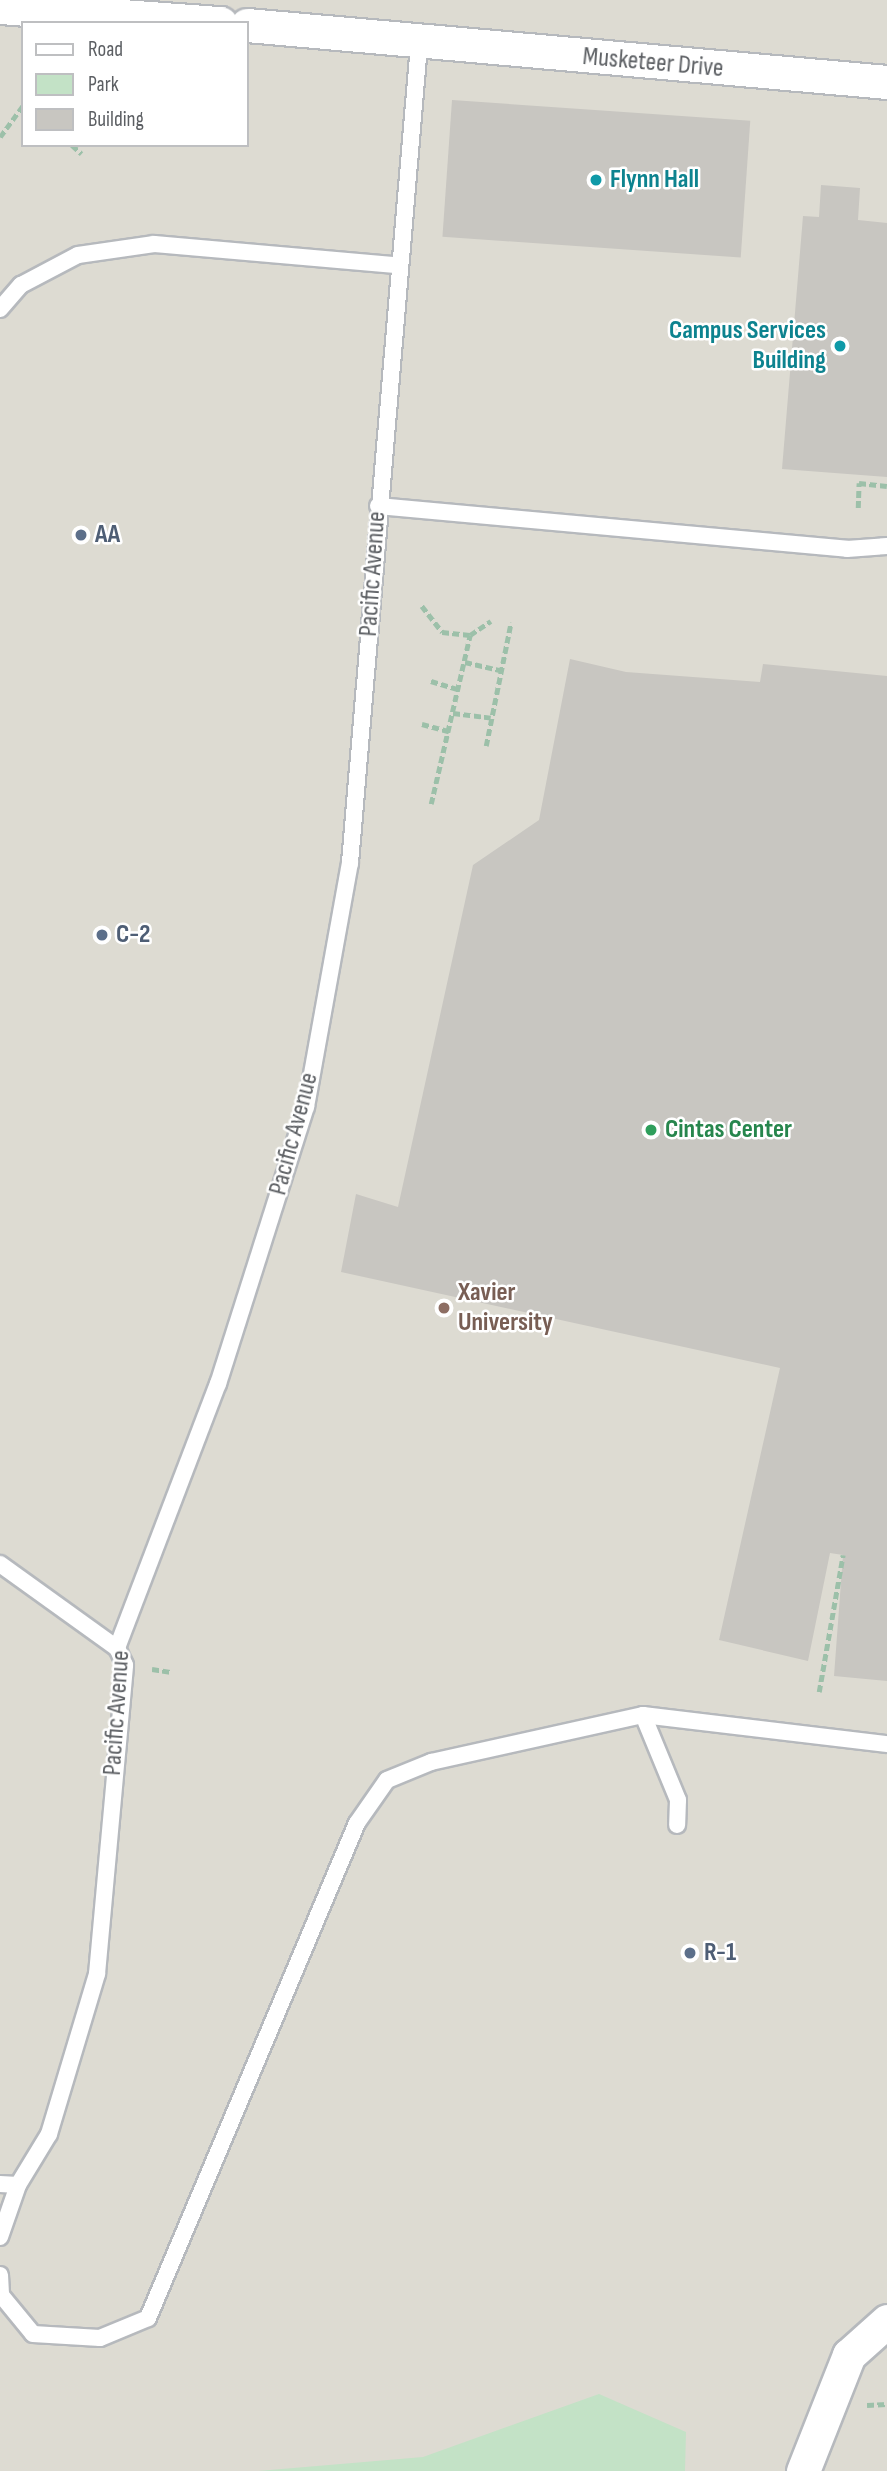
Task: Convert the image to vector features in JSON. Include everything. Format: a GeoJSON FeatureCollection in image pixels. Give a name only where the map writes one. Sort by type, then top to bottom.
{"type":"FeatureCollection","features":[{"type":"Feature","properties":{"kind":"street"},"geometry":{"type":"LineString","coordinates":[[0,7],[192,21]]}},
{"type":"Feature","properties":{"kind":"street","name":"Musketeer Drive"},"geometry":{"type":"LineString","coordinates":[[248,25],[419,44],[887,82]]}},
{"type":"Feature","properties":{"kind":"street"},"geometry":{"type":"LineString","coordinates":[[803,2471],[849,2355],[887,2320]]}},
{"type":"Feature","properties":{"kind":"lane","name":"Pacific Avenue"},"geometry":{"type":"LineString","coordinates":[[0,2237],[18,2185],[49,2134],[97,1974],[125,1665],[117,1648],[218,1384],[306,1107],[350,863],[396,265],[419,44]]}},
{"type":"Feature","properties":{"kind":"lane"},"geometry":{"type":"LineString","coordinates":[[0,309],[21,285],[78,255],[154,244],[396,265]]}},
{"type":"Feature","properties":{"kind":"lane"},"geometry":{"type":"LineString","coordinates":[[378,506],[847,549],[887,546]]}},
{"type":"Feature","properties":{"kind":"lane"},"geometry":{"type":"LineString","coordinates":[[0,1564],[117,1648]]}},
{"type":"Feature","properties":{"kind":"lane"},"geometry":{"type":"LineString","coordinates":[[0,2275],[2,2295],[33,2334],[100,2338],[148,2318],[357,1823],[387,1780],[431,1762],[643,1715],[887,1744]]}},
{"type":"Feature","properties":{"kind":"lane"},"geometry":{"type":"LineString","coordinates":[[643,1715],[678,1800],[677,1825]]}},
{"type":"Feature","properties":{"kind":"lane"},"geometry":{"type":"LineString","coordinates":[[0,2184],[18,2185]]}},
{"type":"Feature","properties":{"kind":"path"},"geometry":{"type":"LineString","coordinates":[[0,137],[21,108]]}},
{"type":"Feature","properties":{"kind":"path"},"geometry":{"type":"LineString","coordinates":[[74,147],[82,154]]}},
{"type":"Feature","properties":{"kind":"path"},"geometry":{"type":"LineString","coordinates":[[858,508],[859,483],[887,486]]}},
{"type":"Feature","properties":{"kind":"path"},"geometry":{"type":"LineString","coordinates":[[422,606],[442,632],[470,635],[491,621]]}},
{"type":"Feature","properties":{"kind":"path"},"geometry":{"type":"LineString","coordinates":[[485,746],[511,622]]}},
{"type":"Feature","properties":{"kind":"path"},"geometry":{"type":"LineString","coordinates":[[431,804],[470,635]]}},
{"type":"Feature","properties":{"kind":"path"},"geometry":{"type":"LineString","coordinates":[[465,662],[501,670]]}},
{"type":"Feature","properties":{"kind":"path"},"geometry":{"type":"LineString","coordinates":[[431,681],[458,689]]}},
{"type":"Feature","properties":{"kind":"path"},"geometry":{"type":"LineString","coordinates":[[453,713],[491,719]]}},
{"type":"Feature","properties":{"kind":"path"},"geometry":{"type":"LineString","coordinates":[[422,724],[449,732]]}},
{"type":"Feature","properties":{"kind":"path"},"geometry":{"type":"LineString","coordinates":[[819,1692],[844,1555]]}},
{"type":"Feature","properties":{"kind":"shaded area","name":"Xavier University"},"geometry":{"type":"Polygon","coordinates":[[[0,0],[887,0],[887,2471],[0,2471],[0,0]]]}},
{"type":"Feature","properties":{"kind":"green space"},"geometry":{"type":"Polygon","coordinates":[[[599,2394],[686,2432],[685,2471],[258,2471],[423,2457],[599,2394]]]}},
{"type":"Feature","properties":{"kind":"building","name":"Flynn Hall"},"geometry":{"type":"Polygon","coordinates":[[[452,100],[750,121],[741,258],[442,237],[452,100]]]}},
{"type":"Feature","properties":{"kind":"building","name":"Campus Services Building"},"geometry":{"type":"Polygon","coordinates":[[[821,185],[860,188],[858,220],[887,223],[887,477],[782,469],[803,216],[819,217],[821,185]]]}},
{"type":"Feature","properties":{"kind":"building","name":"Cintas Center"},"geometry":{"type":"Polygon","coordinates":[[[570,659],[626,672],[760,682],[763,664],[887,676],[887,1681],[834,1676],[843,1555],[830,1553],[808,1661],[719,1640],[780,1368],[341,1272],[356,1194],[398,1207],[473,865],[539,820],[570,659]]]}},
{"type":"Feature","properties":{"kind":"place","name":"Flynn Hall"},"geometry":{"type":"Point","coordinates":[596,180]}},
{"type":"Feature","properties":{"kind":"place","name":"Campus Services Building"},"geometry":{"type":"Point","coordinates":[840,346]}},
{"type":"Feature","properties":{"kind":"place","name":"AA"},"geometry":{"type":"Point","coordinates":[81,535]}},
{"type":"Feature","properties":{"kind":"place","name":"C-2"},"geometry":{"type":"Point","coordinates":[102,935]}},
{"type":"Feature","properties":{"kind":"place","name":"Cintas Center"},"geometry":{"type":"Point","coordinates":[651,1130]}},
{"type":"Feature","properties":{"kind":"place","name":"Xavier University"},"geometry":{"type":"Point","coordinates":[444,1308]}},
{"type":"Feature","properties":{"kind":"place","name":"R-1"},"geometry":{"type":"Point","coordinates":[690,1953]}}]}
